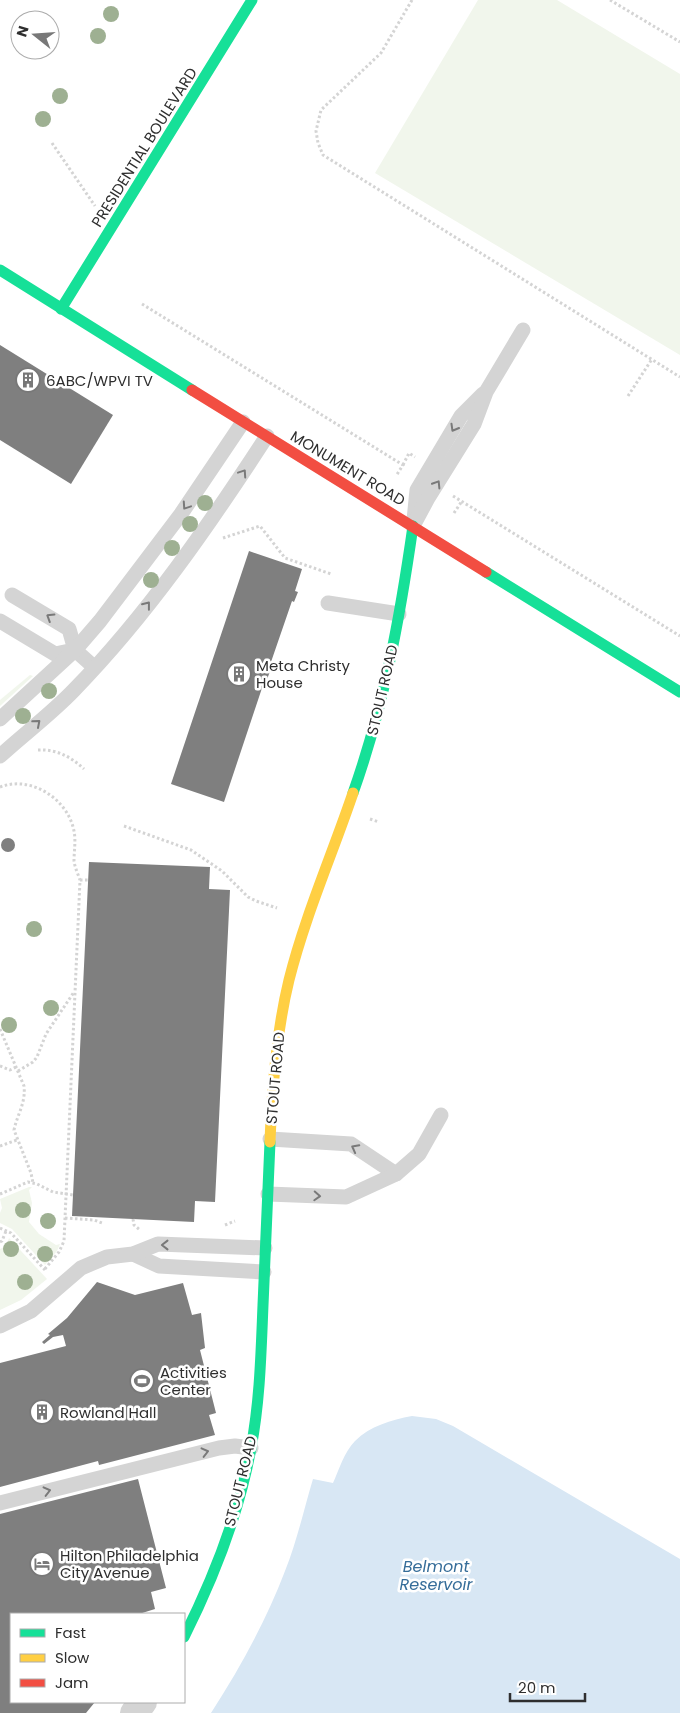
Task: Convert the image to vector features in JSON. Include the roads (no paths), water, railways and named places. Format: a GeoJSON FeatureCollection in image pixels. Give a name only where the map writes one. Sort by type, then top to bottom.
{"type":"FeatureCollection","features":[{"type":"Feature","properties":{"kind":"street","name":"PRESIDENTIAL BOULEVARD"},"geometry":{"type":"LineString","coordinates":[[61,309],[252,0]]}},
{"type":"Feature","properties":{"kind":"street","name":"MONUMENT ROAD"},"geometry":{"type":"LineString","coordinates":[[0,270],[242,422],[680,692]]}},
{"type":"Feature","properties":{"kind":"street","name":"STOUT ROAD"},"geometry":{"type":"LineString","coordinates":[[185,1635],[206,1592],[233,1518],[251,1448],[259,1377],[270,1139],[277,1039],[290,972],[309,910],[347,811],[372,735],[391,661],[413,526]]}},
{"type":"Feature","properties":{"kind":"street"},"geometry":{"type":"LineString","coordinates":[[134,1713],[142,1703]]}},
{"type":"Feature","properties":{"kind":"lane"},"geometry":{"type":"LineString","coordinates":[[413,526],[417,490],[461,416],[486,392],[523,330]]}},
{"type":"Feature","properties":{"kind":"lane"},"geometry":{"type":"LineString","coordinates":[[0,719],[75,650],[100,621],[159,543],[242,422]]}},
{"type":"Feature","properties":{"kind":"lane"},"geometry":{"type":"LineString","coordinates":[[0,756],[73,691],[130,626],[181,561],[267,436]]}},
{"type":"Feature","properties":{"kind":"lane"},"geometry":{"type":"LineString","coordinates":[[12,595],[69,629],[75,650],[94,668]]}},
{"type":"Feature","properties":{"kind":"lane"},"geometry":{"type":"LineString","coordinates":[[328,603],[399,614]]}},
{"type":"Feature","properties":{"kind":"lane"},"geometry":{"type":"LineString","coordinates":[[0,621],[55,654],[75,650]]}},
{"type":"Feature","properties":{"kind":"lane"},"geometry":{"type":"LineString","coordinates":[[268,1194],[346,1198],[396,1174],[419,1154],[441,1115]]}},
{"type":"Feature","properties":{"kind":"lane"},"geometry":{"type":"LineString","coordinates":[[270,1139],[352,1144],[396,1174]]}},
{"type":"Feature","properties":{"kind":"lane"},"geometry":{"type":"LineString","coordinates":[[0,1326],[31,1311],[81,1268],[107,1257],[133,1254],[158,1244],[266,1248]]}},
{"type":"Feature","properties":{"kind":"lane"},"geometry":{"type":"LineString","coordinates":[[133,1254],[159,1266],[264,1272]]}},
{"type":"Feature","properties":{"kind":"lane"},"geometry":{"type":"LineString","coordinates":[[0,1503],[219,1448],[235,1446],[251,1448]]}},
{"type":"Feature","properties":{"kind":"water","name":"Belmont Reservoir"},"geometry":{"type":"Polygon","coordinates":[[[412,1416],[436,1419],[453,1426],[680,1559],[680,1713],[211,1713],[252,1644],[278,1590],[293,1548],[313,1479],[333,1483],[342,1461],[355,1441],[367,1431],[381,1424],[412,1416]]]}},
{"type":"Feature","properties":{"kind":"place","name":"6ABC/WPVI TV"},"geometry":{"type":"Point","coordinates":[28,380]}},
{"type":"Feature","properties":{"kind":"place","name":"Meta Christy House"},"geometry":{"type":"Point","coordinates":[239,674]}},
{"type":"Feature","properties":{"kind":"place","name":"Activities Center"},"geometry":{"type":"Point","coordinates":[142,1381]}},
{"type":"Feature","properties":{"kind":"place","name":"Rowland Hall"},"geometry":{"type":"Point","coordinates":[42,1412]}},
{"type":"Feature","properties":{"kind":"place","name":"Hilton Philadelphia City Avenue"},"geometry":{"type":"Point","coordinates":[42,1564]}}]}
